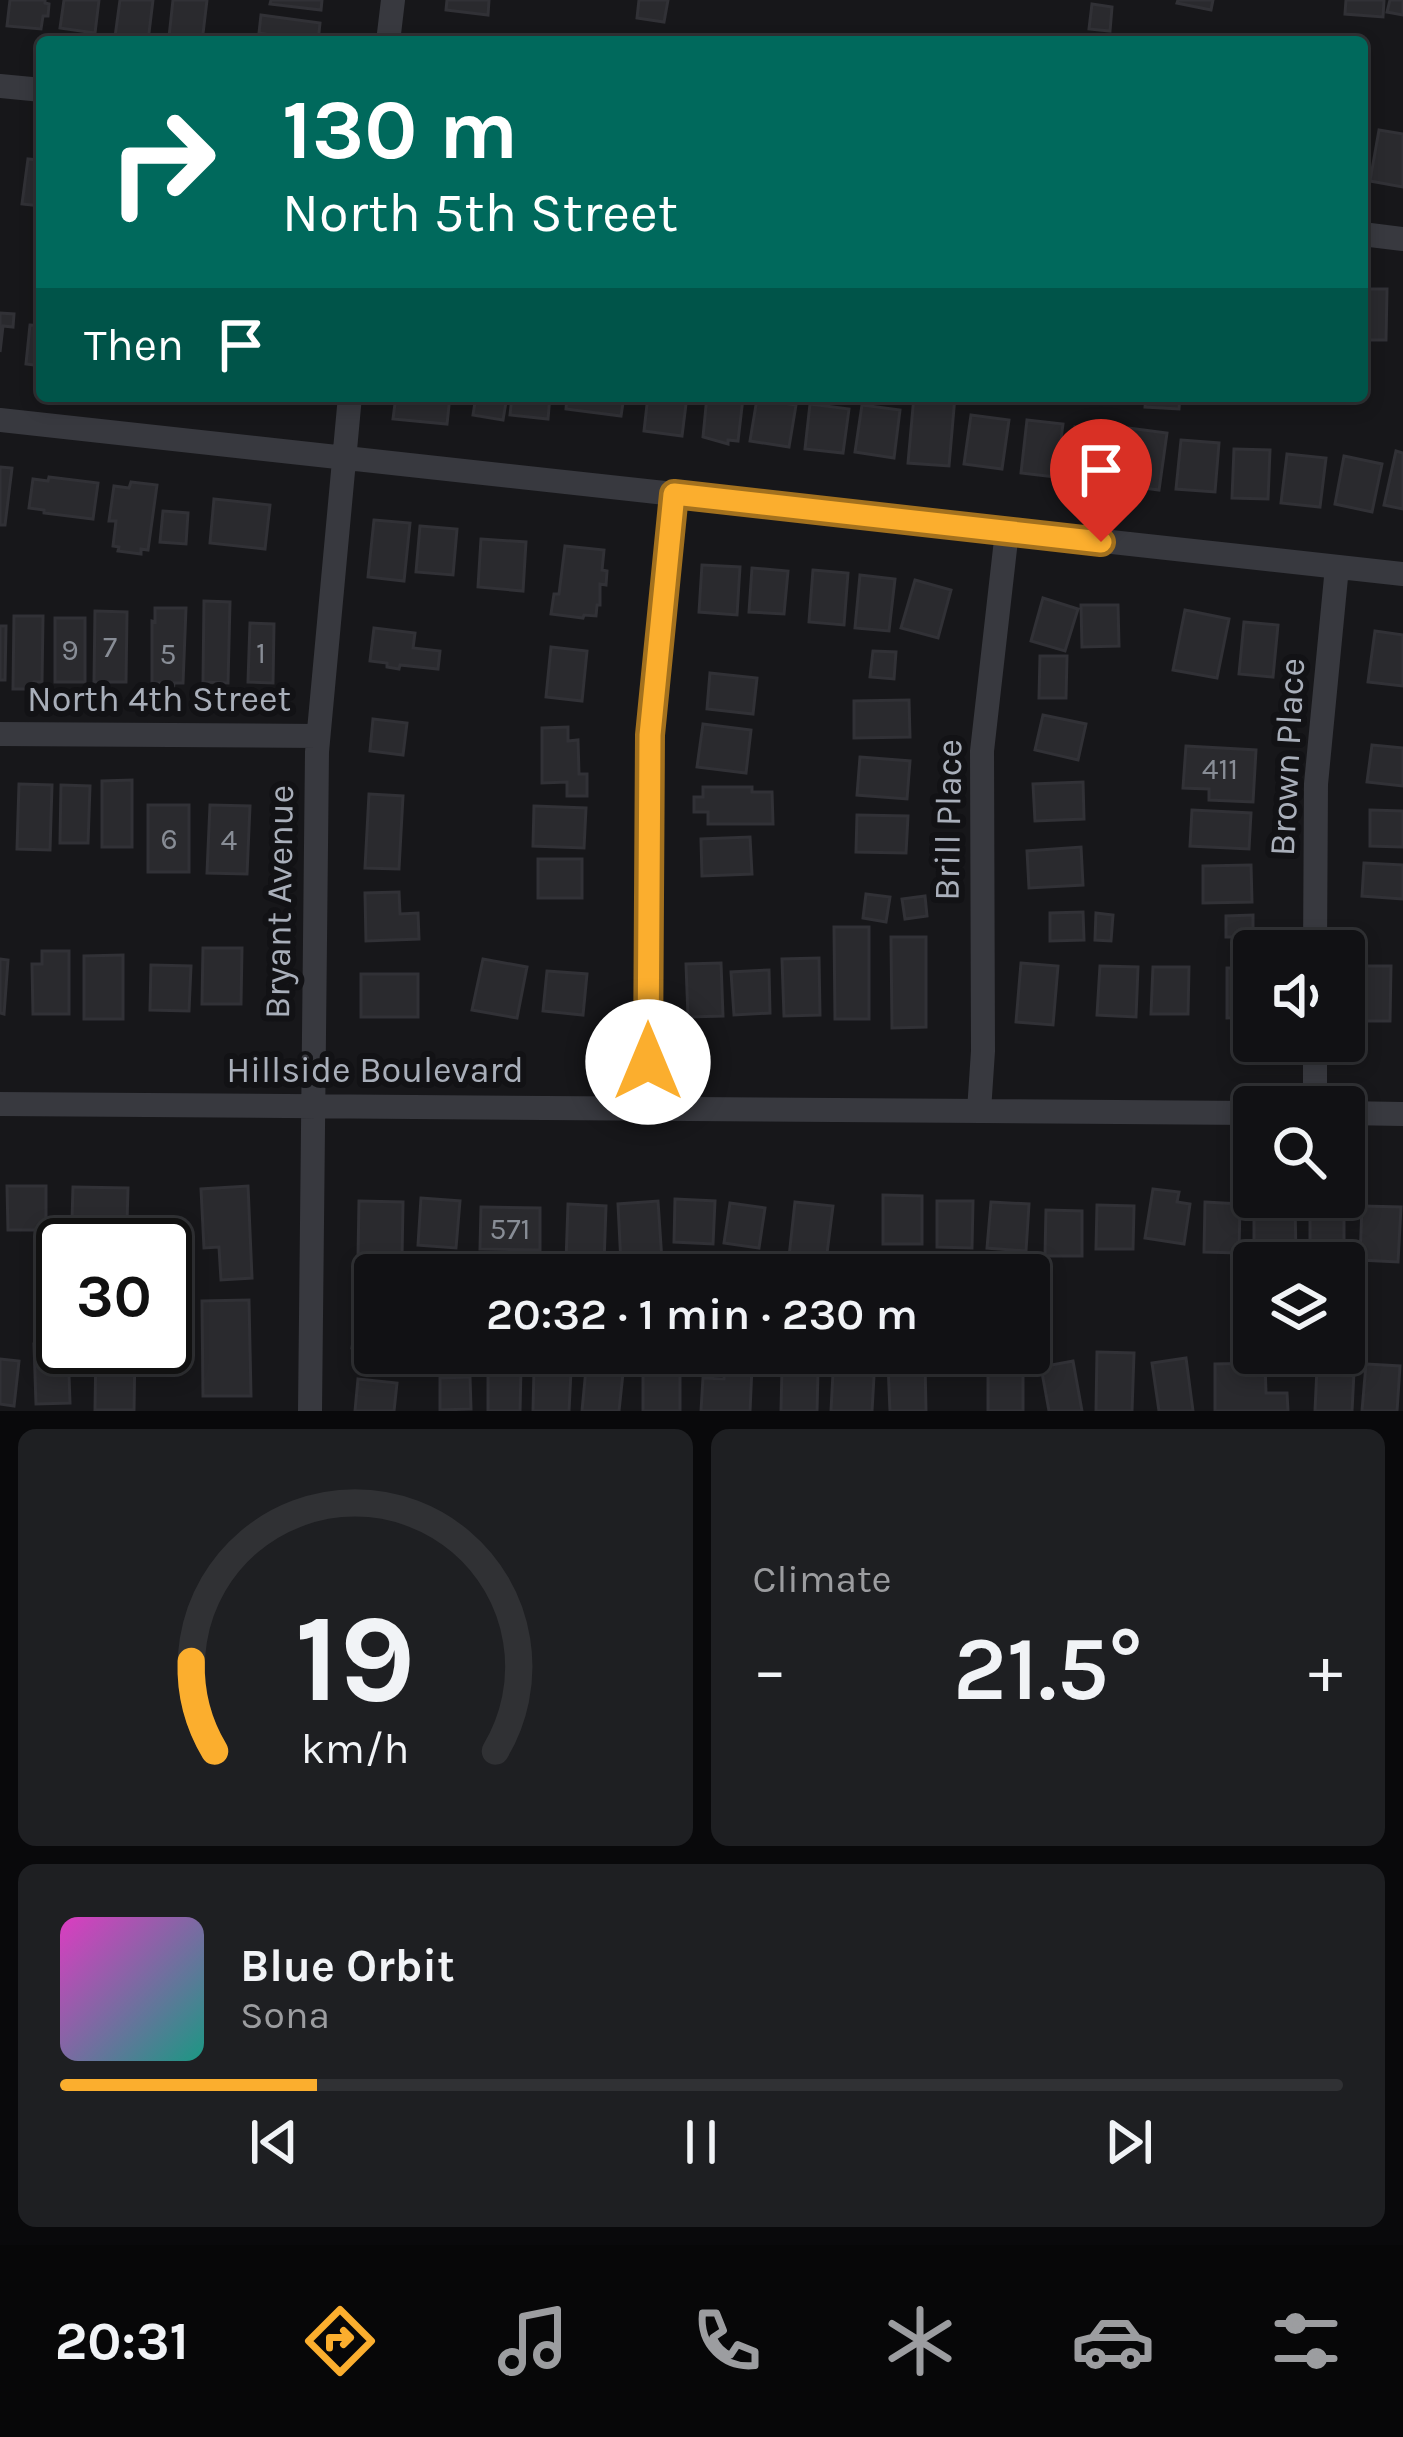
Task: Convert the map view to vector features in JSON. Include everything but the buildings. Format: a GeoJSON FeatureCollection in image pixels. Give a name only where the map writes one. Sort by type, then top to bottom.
{"type":"FeatureCollection","features":[{"type":"Feature","properties":{"kind":"street"},"geometry":{"type":"LineString","coordinates":[[389,36],[393,0]]}},
{"type":"Feature","properties":{"kind":"street"},"geometry":{"type":"LineString","coordinates":[[0,86],[36,89]]}},
{"type":"Feature","properties":{"kind":"street"},"geometry":{"type":"LineString","coordinates":[[1368,236],[1403,239]]}},
{"type":"Feature","properties":{"kind":"street","name":"Bryant Avenue"},"geometry":{"type":"LineString","coordinates":[[310,1411],[318,736],[349,402]]}},
{"type":"Feature","properties":{"kind":"street"},"geometry":{"type":"LineString","coordinates":[[0,420],[1403,574]]}},
{"type":"Feature","properties":{"kind":"street"},"geometry":{"type":"LineString","coordinates":[[647,1109],[650,735],[674,494]]}},
{"type":"Feature","properties":{"kind":"street","name":"Brill Place"},"geometry":{"type":"LineString","coordinates":[[979,1111],[982,751],[1006,531]]}},
{"type":"Feature","properties":{"kind":"street","name":"Brown Place"},"geometry":{"type":"LineString","coordinates":[[1316,930],[1316,784],[1337,567]]}},
{"type":"Feature","properties":{"kind":"street","name":"North 4th Street"},"geometry":{"type":"LineString","coordinates":[[0,734],[318,736]]}},
{"type":"Feature","properties":{"kind":"street","name":"Hillside Boulevard"},"geometry":{"type":"LineString","coordinates":[[0,1104],[1233,1113]]}},
{"type":"Feature","properties":{"kind":"street"},"geometry":{"type":"LineString","coordinates":[[1365,1113],[1403,1114]]}},
{"type":"Feature","properties":{"kind":"route"},"geometry":{"type":"LineString","coordinates":[[648,1062],[650,735],[674,494],[1101,542]]}}]}
